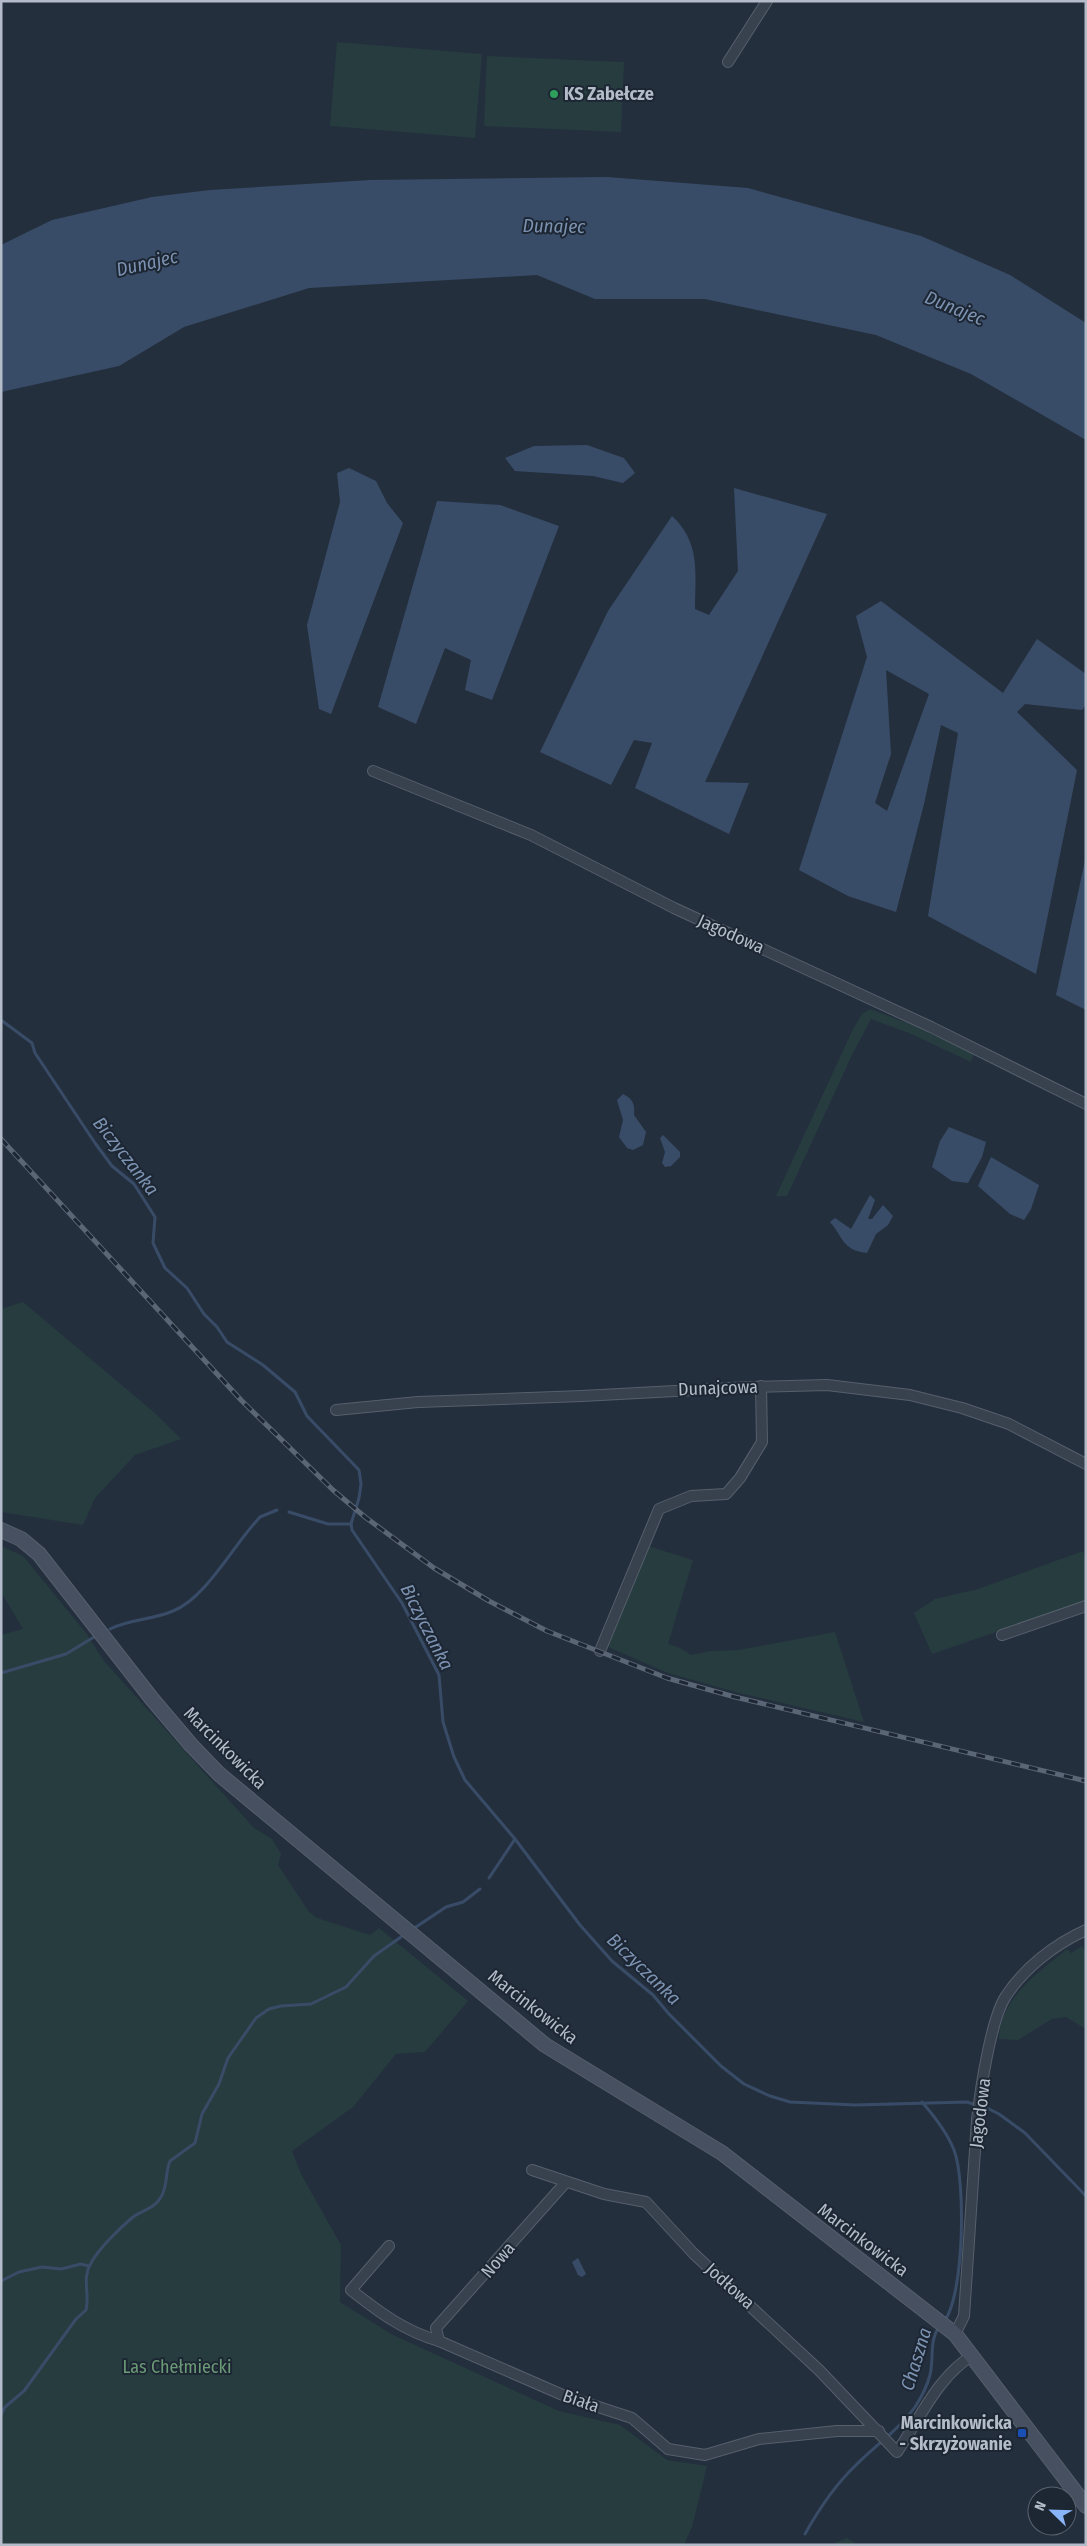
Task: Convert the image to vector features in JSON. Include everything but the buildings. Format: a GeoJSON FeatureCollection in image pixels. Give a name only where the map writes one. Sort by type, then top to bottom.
{"type":"FeatureCollection","features":[{"type":"Feature","properties":{"kind":"street"},"geometry":{"type":"LineString","coordinates":[[728,62],[767,1]]}},
{"type":"Feature","properties":{"kind":"street","name":"Jagodowa"},"geometry":{"type":"LineString","coordinates":[[373,771],[531,835],[674,908],[931,1027],[1086,1104]]}},
{"type":"Feature","properties":{"kind":"street","name":"Dunajcowa"},"geometry":{"type":"LineString","coordinates":[[336,1410],[418,1402],[761,1386],[826,1385],[910,1395],[962,1408],[1009,1424],[1086,1464]]}},
{"type":"Feature","properties":{"kind":"street"},"geometry":{"type":"LineString","coordinates":[[600,1651],[659,1509],[691,1496],[726,1494],[740,1478],[762,1442],[761,1386]]}},
{"type":"Feature","properties":{"kind":"street","name":"Marcinkowicka"},"geometry":{"type":"LineString","coordinates":[[1,1530],[21,1539],[39,1554],[190,1745],[219,1774],[545,2045],[722,2153],[946,2327],[973,2355],[1086,2506]]}},
{"type":"Feature","properties":{"kind":"street"},"geometry":{"type":"LineString","coordinates":[[1002,1635],[1086,1606]]}},
{"type":"Feature","properties":{"kind":"street","name":"Jagodowa"},"geometry":{"type":"LineString","coordinates":[[946,2327],[964,2316],[980,2090],[997,2018],[1005,1998],[1021,1976],[1073,1936],[1086,1930]]}},
{"type":"Feature","properties":{"kind":"street","name":"Jodłowa"},"geometry":{"type":"LineString","coordinates":[[532,2170],[604,2194],[646,2202],[694,2254],[757,2311],[898,2452],[942,2381],[958,2364],[973,2355]]}},
{"type":"Feature","properties":{"kind":"street","name":"Nowa"},"geometry":{"type":"LineString","coordinates":[[439,2340],[436,2328],[492,2267],[555,2192],[566,2182]]}},
{"type":"Feature","properties":{"kind":"street","name":"Biała"},"geometry":{"type":"LineString","coordinates":[[389,2246],[351,2290],[395,2323],[419,2335],[439,2340],[565,2396],[632,2418],[668,2449],[705,2455],[759,2439],[837,2431],[884,2437]]}},
{"type":"Feature","properties":{"kind":"green space"},"geometry":{"type":"Polygon","coordinates":[[[337,42],[482,54],[475,138],[330,126],[337,42]]]}},
{"type":"Feature","properties":{"kind":"green space","name":"KS Zabełcze"},"geometry":{"type":"Polygon","coordinates":[[[487,56],[624,62],[621,132],[484,126],[487,56]]]}},
{"type":"Feature","properties":{"kind":"green space"},"geometry":{"type":"Polygon","coordinates":[[[870,1009],[910,1024],[974,1054],[971,1062],[909,1033],[871,1019],[852,1055],[787,1196],[776,1196],[853,1029],[862,1014],[870,1009]]]}},
{"type":"Feature","properties":{"kind":"green space"},"geometry":{"type":"Polygon","coordinates":[[[23,1302],[156,1414],[181,1439],[135,1455],[95,1498],[83,1525],[1,1512],[1,1309],[23,1302]]]}},
{"type":"Feature","properties":{"kind":"green space","name":"Las Chełmiecki"},"geometry":{"type":"Polygon","coordinates":[[[1,1546],[23,1556],[86,1633],[104,1661],[254,1828],[272,1839],[281,1854],[278,1865],[309,1912],[317,1918],[370,1935],[379,1928],[468,2001],[425,2052],[396,2054],[353,2107],[292,2151],[302,2176],[341,2245],[340,2302],[391,2334],[559,2411],[620,2425],[667,2460],[707,2466],[692,2527],[684,2545],[1,2545],[1,1635],[23,1629],[1,1592],[1,1546]]]}},
{"type":"Feature","properties":{"kind":"green space"},"geometry":{"type":"Polygon","coordinates":[[[648,1546],[693,1560],[668,1644],[680,1648],[691,1655],[711,1651],[739,1650],[835,1632],[864,1722],[739,1693],[668,1673],[606,1646],[648,1546]]]}},
{"type":"Feature","properties":{"kind":"green space"},"geometry":{"type":"Polygon","coordinates":[[[1083,1551],[1086,1560],[1086,1601],[932,1654],[914,1613],[935,1599],[978,1589],[1083,1551]]]}},
{"type":"Feature","properties":{"kind":"green space"},"geometry":{"type":"Polygon","coordinates":[[[1082,1946],[1086,1952],[1086,2029],[1066,2017],[1052,2019],[1018,2040],[999,2039],[1001,2024],[1006,2011],[1023,1987],[1067,1949],[1071,1953],[1082,1946]]]}},
{"type":"Feature","properties":{"kind":"green space"},"geometry":{"type":"Polygon","coordinates":[[[847,2538],[858,2545],[830,2545],[847,2538]]]}},
{"type":"Feature","properties":{"kind":"water","name":"Dunajec"},"geometry":{"type":"Polygon","coordinates":[[[607,177],[748,188],[921,236],[1010,275],[1086,323],[1086,440],[971,374],[876,335],[705,299],[595,299],[537,275],[309,288],[184,327],[119,366],[1,392],[1,245],[52,220],[152,197],[210,190],[370,180],[607,177]]]}},
{"type":"Feature","properties":{"kind":"water"},"geometry":{"type":"Polygon","coordinates":[[[587,445],[624,458],[635,473],[623,483],[593,476],[515,471],[505,458],[534,446],[587,445]]]}},
{"type":"Feature","properties":{"kind":"water"},"geometry":{"type":"Polygon","coordinates":[[[349,468],[376,481],[387,503],[403,523],[331,714],[319,709],[307,625],[340,502],[337,473],[349,468]]]}},
{"type":"Feature","properties":{"kind":"water"},"geometry":{"type":"Polygon","coordinates":[[[734,488],[827,514],[705,782],[749,783],[729,834],[635,788],[652,743],[634,740],[611,785],[540,752],[608,611],[672,516],[688,537],[692,548],[695,571],[695,609],[709,615],[738,571],[734,488]]]}},
{"type":"Feature","properties":{"kind":"water"},"geometry":{"type":"Polygon","coordinates":[[[437,501],[500,505],[559,526],[492,700],[465,690],[471,660],[445,648],[416,724],[378,707],[437,501]]]}},
{"type":"Feature","properties":{"kind":"water"},"geometry":{"type":"Polygon","coordinates":[[[881,601],[1003,693],[1037,639],[1086,674],[1086,705],[1082,710],[1025,704],[1017,712],[1077,770],[1036,974],[928,916],[958,733],[941,725],[924,804],[896,912],[848,896],[799,870],[867,657],[856,616],[881,601]],[[886,670],[891,754],[875,803],[887,811],[929,694],[886,670]]]}},
{"type":"Feature","properties":{"kind":"water"},"geometry":{"type":"Polygon","coordinates":[[[1086,856],[1086,1010],[1056,995],[1086,856]]]}},
{"type":"Feature","properties":{"kind":"water"},"geometry":{"type":"Polygon","coordinates":[[[623,1094],[633,1102],[634,1115],[646,1132],[643,1145],[633,1150],[627,1148],[619,1137],[623,1120],[617,1100],[623,1094]]]}},
{"type":"Feature","properties":{"kind":"water"},"geometry":{"type":"Polygon","coordinates":[[[949,1127],[986,1142],[982,1157],[968,1183],[952,1181],[932,1167],[940,1141],[949,1127]]]}},
{"type":"Feature","properties":{"kind":"water"},"geometry":{"type":"Polygon","coordinates":[[[663,1135],[680,1152],[680,1157],[671,1166],[665,1167],[662,1163],[665,1152],[660,1138],[663,1135]]]}},
{"type":"Feature","properties":{"kind":"water"},"geometry":{"type":"Polygon","coordinates":[[[991,1157],[1039,1185],[1031,1209],[1024,1220],[1010,1214],[978,1186],[991,1157]]]}},
{"type":"Feature","properties":{"kind":"water"},"geometry":{"type":"Polygon","coordinates":[[[870,1195],[875,1200],[868,1219],[872,1219],[883,1205],[893,1216],[888,1225],[876,1234],[867,1253],[848,1246],[830,1222],[835,1218],[851,1229],[870,1195]]]}},
{"type":"Feature","properties":{"kind":"water"},"geometry":{"type":"Polygon","coordinates":[[[578,2258],[586,2274],[582,2277],[578,2275],[572,2262],[578,2258]]]}},
{"type":"Feature","properties":{"kind":"waterway","name":"Biczyczanka"},"geometry":{"type":"LineString","coordinates":[[1,1020],[32,1043],[35,1053],[95,1143],[112,1166],[134,1184],[155,1217],[153,1243],[165,1268],[187,1288],[204,1314],[217,1327],[227,1342],[263,1365],[295,1392],[307,1416],[359,1470],[361,1484],[351,1524],[352,1530],[402,1603],[439,1675],[443,1722],[454,1757],[465,1780],[515,1839],[580,1925],[612,1961],[653,1995],[669,2014],[721,2066],[744,2084],[770,2096],[790,2102],[855,2105],[967,2102],[989,2109],[1025,2133],[1086,2196]]}},
{"type":"Feature","properties":{"kind":"waterway"},"geometry":{"type":"LineString","coordinates":[[110,1629],[125,1623],[165,1614],[184,1605],[206,1585],[260,1517],[277,1510]]}},
{"type":"Feature","properties":{"kind":"waterway"},"geometry":{"type":"LineString","coordinates":[[289,1512],[328,1524],[351,1524]]}},
{"type":"Feature","properties":{"kind":"waterway"},"geometry":{"type":"LineString","coordinates":[[1,1673],[66,1654],[94,1637]]}},
{"type":"Feature","properties":{"kind":"waterway"},"geometry":{"type":"LineString","coordinates":[[489,1878],[515,1839]]}},
{"type":"Feature","properties":{"kind":"waterway"},"geometry":{"type":"LineString","coordinates":[[416,1927],[446,1907],[463,1902],[480,1889]]}},
{"type":"Feature","properties":{"kind":"waterway"},"geometry":{"type":"LineString","coordinates":[[1,2415],[5,2407],[24,2391],[76,2319],[86,2310],[86,2281],[93,2259],[109,2240],[133,2217],[152,2206],[161,2197],[165,2188],[170,2161],[195,2143],[202,2114],[219,2084],[228,2058],[256,2018],[269,2009],[281,2006],[311,2004],[346,1987],[374,1956],[401,1937]]}},
{"type":"Feature","properties":{"kind":"waterway","name":"Chaszna"},"geometry":{"type":"LineString","coordinates":[[922,2102],[948,2137],[958,2165],[961,2211],[959,2263],[956,2287],[951,2307],[945,2320]]}},
{"type":"Feature","properties":{"kind":"waterway"},"geometry":{"type":"LineString","coordinates":[[1,2281],[19,2272],[42,2267],[61,2269],[81,2264],[89,2266]]}},
{"type":"Feature","properties":{"kind":"waterway","name":"Chaszna"},"geometry":{"type":"LineString","coordinates":[[805,2534],[821,2507],[840,2482],[863,2458],[894,2431],[915,2407],[924,2392],[930,2375],[934,2338],[939,2327]]}},
{"type":"Feature","properties":{"kind":"railway"},"geometry":{"type":"LineString","coordinates":[[1,1139],[241,1400],[333,1490],[365,1517],[434,1568],[489,1601],[547,1631],[667,1678],[735,1697],[1086,1781]]}},
{"type":"Feature","properties":{"kind":"place","name":"KS Zabełcze"},"geometry":{"type":"Point","coordinates":[554,94]}},
{"type":"Feature","properties":{"kind":"place","name":"Marcinkowicka - Skrzyżowanie"},"geometry":{"type":"Point","coordinates":[1022,2433]}}]}
